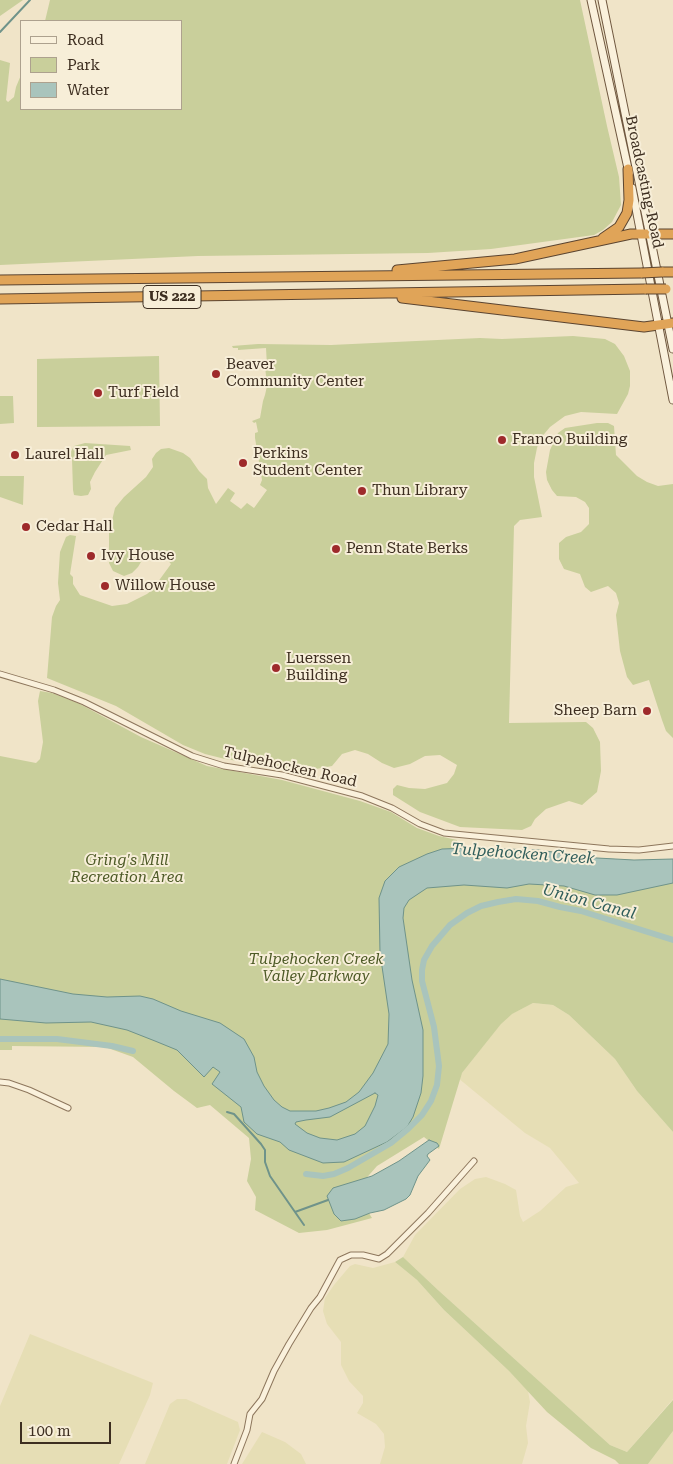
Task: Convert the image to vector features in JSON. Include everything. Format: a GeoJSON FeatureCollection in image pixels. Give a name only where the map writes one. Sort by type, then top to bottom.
{"type":"FeatureCollection","features":[{"type":"Feature","properties":{"kind":"highway"},"geometry":{"type":"LineString","coordinates":[[594,243],[615,230],[625,217],[629,200],[628,170]]}},
{"type":"Feature","properties":{"kind":"highway"},"geometry":{"type":"LineString","coordinates":[[307,277],[506,260],[545,254],[631,234],[673,234]]}},
{"type":"Feature","properties":{"kind":"highway","name":"US 222"},"geometry":{"type":"LineString","coordinates":[[0,280],[673,272]]}},
{"type":"Feature","properties":{"kind":"highway","name":"US 222"},"geometry":{"type":"LineString","coordinates":[[0,299],[669,289]]}},
{"type":"Feature","properties":{"kind":"highway"},"geometry":{"type":"LineString","coordinates":[[344,294],[442,302],[644,327],[667,324]]}},
{"type":"Feature","properties":{"kind":"main road","name":"Broadcasting Road"},"geometry":{"type":"LineString","coordinates":[[591,0],[628,170],[673,350]]}},
{"type":"Feature","properties":{"kind":"main road","name":"Broadcasting Road"},"geometry":{"type":"LineString","coordinates":[[602,0],[645,234]]}},
{"type":"Feature","properties":{"kind":"main road","name":"Broadcasting Road"},"geometry":{"type":"LineString","coordinates":[[667,324],[673,400]]}},
{"type":"Feature","properties":{"kind":"street","name":"Tulpehocken Road"},"geometry":{"type":"LineString","coordinates":[[0,674],[54,690],[84,702],[192,756],[224,766],[282,775],[362,796],[392,808],[420,824],[444,833],[610,849],[638,850],[673,846]]}},
{"type":"Feature","properties":{"kind":"street"},"geometry":{"type":"LineString","coordinates":[[0,1082],[29,1090],[68,1108]]}},
{"type":"Feature","properties":{"kind":"street"},"geometry":{"type":"LineString","coordinates":[[234,1464],[247,1430],[250,1414],[262,1399],[274,1371],[289,1344],[320,1297],[340,1260],[351,1255],[363,1255],[379,1259],[388,1254],[474,1162]]}},
{"type":"Feature","properties":{"kind":"shaded area"},"geometry":{"type":"Polygon","coordinates":[[[533,1003],[553,1005],[569,1015],[615,1059],[637,1091],[673,1132],[673,1399],[627,1452],[610,1445],[403,1257],[415,1235],[460,1189],[475,1179],[486,1177],[516,1190],[520,1216],[523,1222],[540,1211],[566,1187],[579,1183],[550,1148],[525,1133],[458,1078],[507,1016],[533,1003]]]}},
{"type":"Feature","properties":{"kind":"shaded area"},"geometry":{"type":"Polygon","coordinates":[[[395,1262],[417,1280],[444,1310],[528,1391],[530,1402],[526,1426],[528,1443],[522,1464],[380,1464],[385,1447],[384,1434],[376,1424],[357,1413],[363,1403],[363,1396],[349,1381],[341,1365],[341,1342],[327,1324],[323,1311],[325,1298],[350,1266],[355,1264],[373,1268],[395,1262]]]}},
{"type":"Feature","properties":{"kind":"shaded area"},"geometry":{"type":"Polygon","coordinates":[[[30,1334],[153,1383],[150,1395],[119,1464],[0,1464],[0,1406],[30,1334]]]}},
{"type":"Feature","properties":{"kind":"shaded area"},"geometry":{"type":"Polygon","coordinates":[[[177,1399],[186,1399],[238,1422],[240,1430],[227,1464],[145,1464],[170,1404],[177,1399]]]}},
{"type":"Feature","properties":{"kind":"shaded area"},"geometry":{"type":"Polygon","coordinates":[[[673,1431],[673,1464],[648,1464],[673,1431]]]}},
{"type":"Feature","properties":{"kind":"shaded area"},"geometry":{"type":"Polygon","coordinates":[[[262,1432],[285,1442],[301,1454],[306,1464],[242,1464],[262,1432]]]}},
{"type":"Feature","properties":{"kind":"green space"},"geometry":{"type":"Polygon","coordinates":[[[0,0],[23,0],[0,16],[0,0]]]}},
{"type":"Feature","properties":{"kind":"green space"},"geometry":{"type":"Polygon","coordinates":[[[50,0],[580,0],[619,177],[621,205],[612,222],[594,235],[491,249],[428,253],[198,256],[0,265],[0,60],[10,63],[6,100],[8,102],[14,97],[20,77],[20,110],[182,110],[182,20],[45,20],[50,0]]]}},
{"type":"Feature","properties":{"kind":"green space"},"geometry":{"type":"Polygon","coordinates":[[[573,336],[605,339],[615,344],[624,356],[630,371],[630,386],[628,394],[617,414],[581,412],[565,416],[550,427],[540,439],[534,463],[534,477],[542,517],[520,520],[514,526],[509,723],[586,722],[593,728],[600,742],[601,771],[597,792],[582,805],[569,801],[546,809],[535,819],[531,826],[522,830],[460,827],[420,812],[393,795],[393,789],[397,785],[425,789],[447,783],[454,774],[457,765],[440,755],[425,756],[410,764],[394,768],[368,754],[355,750],[342,754],[332,766],[316,769],[306,765],[301,773],[225,759],[205,754],[183,745],[116,706],[47,678],[52,617],[60,600],[58,583],[60,552],[66,537],[70,535],[76,536],[70,574],[73,577],[73,584],[80,595],[112,606],[127,604],[147,594],[171,564],[163,555],[153,549],[147,552],[132,573],[124,576],[113,571],[109,563],[109,533],[115,508],[146,477],[153,467],[152,459],[156,453],[161,449],[169,448],[183,453],[190,458],[207,479],[208,488],[216,504],[228,488],[235,493],[230,501],[241,509],[247,503],[254,508],[267,490],[260,485],[262,480],[255,438],[255,433],[258,432],[256,422],[252,421],[260,418],[267,386],[266,348],[238,350],[238,348],[233,348],[232,346],[258,344],[331,345],[573,336]]]}},
{"type":"Feature","properties":{"kind":"green space","name":"Turf Field"},"geometry":{"type":"Polygon","coordinates":[[[159,356],[160,426],[37,427],[37,359],[159,356]]]}},
{"type":"Feature","properties":{"kind":"green space"},"geometry":{"type":"Polygon","coordinates":[[[0,396],[13,396],[14,423],[0,424],[0,396]]]}},
{"type":"Feature","properties":{"kind":"green space"},"geometry":{"type":"Polygon","coordinates":[[[608,423],[614,426],[616,455],[637,476],[658,486],[673,484],[673,738],[666,731],[649,680],[633,685],[627,677],[620,651],[616,615],[619,603],[616,593],[608,586],[591,592],[585,587],[580,574],[564,569],[559,559],[559,543],[566,537],[581,532],[589,524],[589,508],[585,502],[576,497],[557,496],[552,490],[547,480],[546,472],[550,450],[558,433],[565,428],[608,423]]]}},
{"type":"Feature","properties":{"kind":"green space"},"geometry":{"type":"Polygon","coordinates":[[[85,443],[130,446],[131,450],[106,455],[90,482],[91,489],[88,495],[74,495],[72,459],[69,455],[74,446],[85,443]]]}},
{"type":"Feature","properties":{"kind":"green space"},"geometry":{"type":"Polygon","coordinates":[[[0,476],[24,476],[23,505],[0,497],[0,476]]]}},
{"type":"Feature","properties":{"kind":"green space","name":"Tulpehocken Creek Valley Parkway"},"geometry":{"type":"Polygon","coordinates":[[[40,691],[52,693],[78,703],[141,737],[207,766],[282,780],[360,801],[391,812],[417,828],[457,840],[457,849],[538,850],[597,858],[634,860],[673,859],[673,1132],[637,1091],[615,1059],[569,1015],[553,1005],[533,1003],[512,1014],[501,1024],[462,1073],[439,1149],[424,1137],[377,1166],[355,1191],[372,1218],[327,1230],[299,1233],[255,1210],[256,1197],[247,1181],[251,1159],[249,1138],[210,1105],[197,1108],[133,1057],[105,1047],[12,1046],[12,1050],[0,1050],[0,756],[36,763],[40,759],[43,742],[38,701],[40,691]]]}},
{"type":"Feature","properties":{"kind":"green space"},"geometry":{"type":"Polygon","coordinates":[[[403,1257],[610,1445],[627,1452],[673,1400],[673,1431],[648,1464],[619,1464],[591,1448],[547,1412],[509,1371],[444,1310],[417,1280],[395,1262],[403,1257]]]}},
{"type":"Feature","properties":{"kind":"water","name":"Tulpehocken Creek"},"geometry":{"type":"Polygon","coordinates":[[[442,849],[538,850],[597,858],[634,860],[673,859],[673,883],[617,895],[595,895],[564,886],[529,884],[507,888],[464,885],[427,888],[409,900],[404,908],[403,918],[412,980],[423,1030],[421,1093],[413,1117],[407,1127],[387,1142],[344,1162],[323,1163],[289,1150],[280,1142],[257,1134],[244,1122],[241,1107],[212,1084],[220,1072],[213,1067],[204,1077],[177,1050],[127,1030],[91,1022],[46,1023],[0,1019],[0,979],[73,994],[107,997],[140,996],[153,999],[181,1011],[220,1023],[244,1039],[254,1057],[257,1072],[264,1086],[274,1100],[282,1107],[290,1111],[316,1111],[346,1102],[359,1092],[373,1073],[388,1044],[389,1014],[380,953],[379,898],[385,881],[399,867],[442,849]],[[375,1093],[330,1117],[296,1122],[295,1124],[307,1133],[320,1138],[337,1140],[355,1134],[365,1126],[378,1095],[375,1093]]]}},
{"type":"Feature","properties":{"kind":"water"},"geometry":{"type":"Polygon","coordinates":[[[429,1140],[437,1143],[439,1146],[428,1154],[427,1156],[430,1160],[418,1176],[410,1195],[406,1199],[384,1210],[355,1219],[341,1221],[334,1214],[327,1196],[333,1188],[372,1176],[399,1161],[429,1140]]]}},
{"type":"Feature","properties":{"kind":"waterway"},"geometry":{"type":"LineString","coordinates":[[0,32],[30,0]]}},
{"type":"Feature","properties":{"kind":"waterway","name":"Union Canal"},"geometry":{"type":"LineString","coordinates":[[306,1174],[323,1176],[334,1174],[391,1143],[422,1115],[431,1101],[437,1085],[439,1066],[434,1027],[422,981],[422,970],[424,960],[432,946],[450,925],[467,913],[481,906],[498,902],[516,899],[538,901],[581,911],[673,940]]}},
{"type":"Feature","properties":{"kind":"waterway","name":"Union Canal"},"geometry":{"type":"LineString","coordinates":[[0,1039],[57,1039],[112,1046],[133,1051]]}},
{"type":"Feature","properties":{"kind":"waterway"},"geometry":{"type":"LineString","coordinates":[[227,1112],[234,1114],[261,1144],[265,1150],[265,1162],[270,1176],[304,1225]]}},
{"type":"Feature","properties":{"kind":"waterway"},"geometry":{"type":"LineString","coordinates":[[295,1212],[328,1200]]}},
{"type":"Feature","properties":{"kind":"place","name":"Beaver Community Center"},"geometry":{"type":"Point","coordinates":[216,374]}},
{"type":"Feature","properties":{"kind":"place","name":"Turf Field"},"geometry":{"type":"Point","coordinates":[98,393]}},
{"type":"Feature","properties":{"kind":"place","name":"Franco Building"},"geometry":{"type":"Point","coordinates":[502,440]}},
{"type":"Feature","properties":{"kind":"place","name":"Laurel Hall"},"geometry":{"type":"Point","coordinates":[15,455]}},
{"type":"Feature","properties":{"kind":"place","name":"Perkins Student Center"},"geometry":{"type":"Point","coordinates":[243,463]}},
{"type":"Feature","properties":{"kind":"place","name":"Thun Library"},"geometry":{"type":"Point","coordinates":[362,491]}},
{"type":"Feature","properties":{"kind":"place","name":"Cedar Hall"},"geometry":{"type":"Point","coordinates":[26,527]}},
{"type":"Feature","properties":{"kind":"place","name":"Penn State Berks"},"geometry":{"type":"Point","coordinates":[336,549]}},
{"type":"Feature","properties":{"kind":"place","name":"Ivy House"},"geometry":{"type":"Point","coordinates":[91,556]}},
{"type":"Feature","properties":{"kind":"place","name":"Willow House"},"geometry":{"type":"Point","coordinates":[105,586]}},
{"type":"Feature","properties":{"kind":"place","name":"Luerssen Building"},"geometry":{"type":"Point","coordinates":[276,668]}},
{"type":"Feature","properties":{"kind":"place","name":"Sheep Barn"},"geometry":{"type":"Point","coordinates":[647,711]}},
{"type":"Feature","properties":{"kind":"park label","name":"Gring's Mill Recreation Area"},"geometry":{"type":"Point","coordinates":[127,870]}}]}
